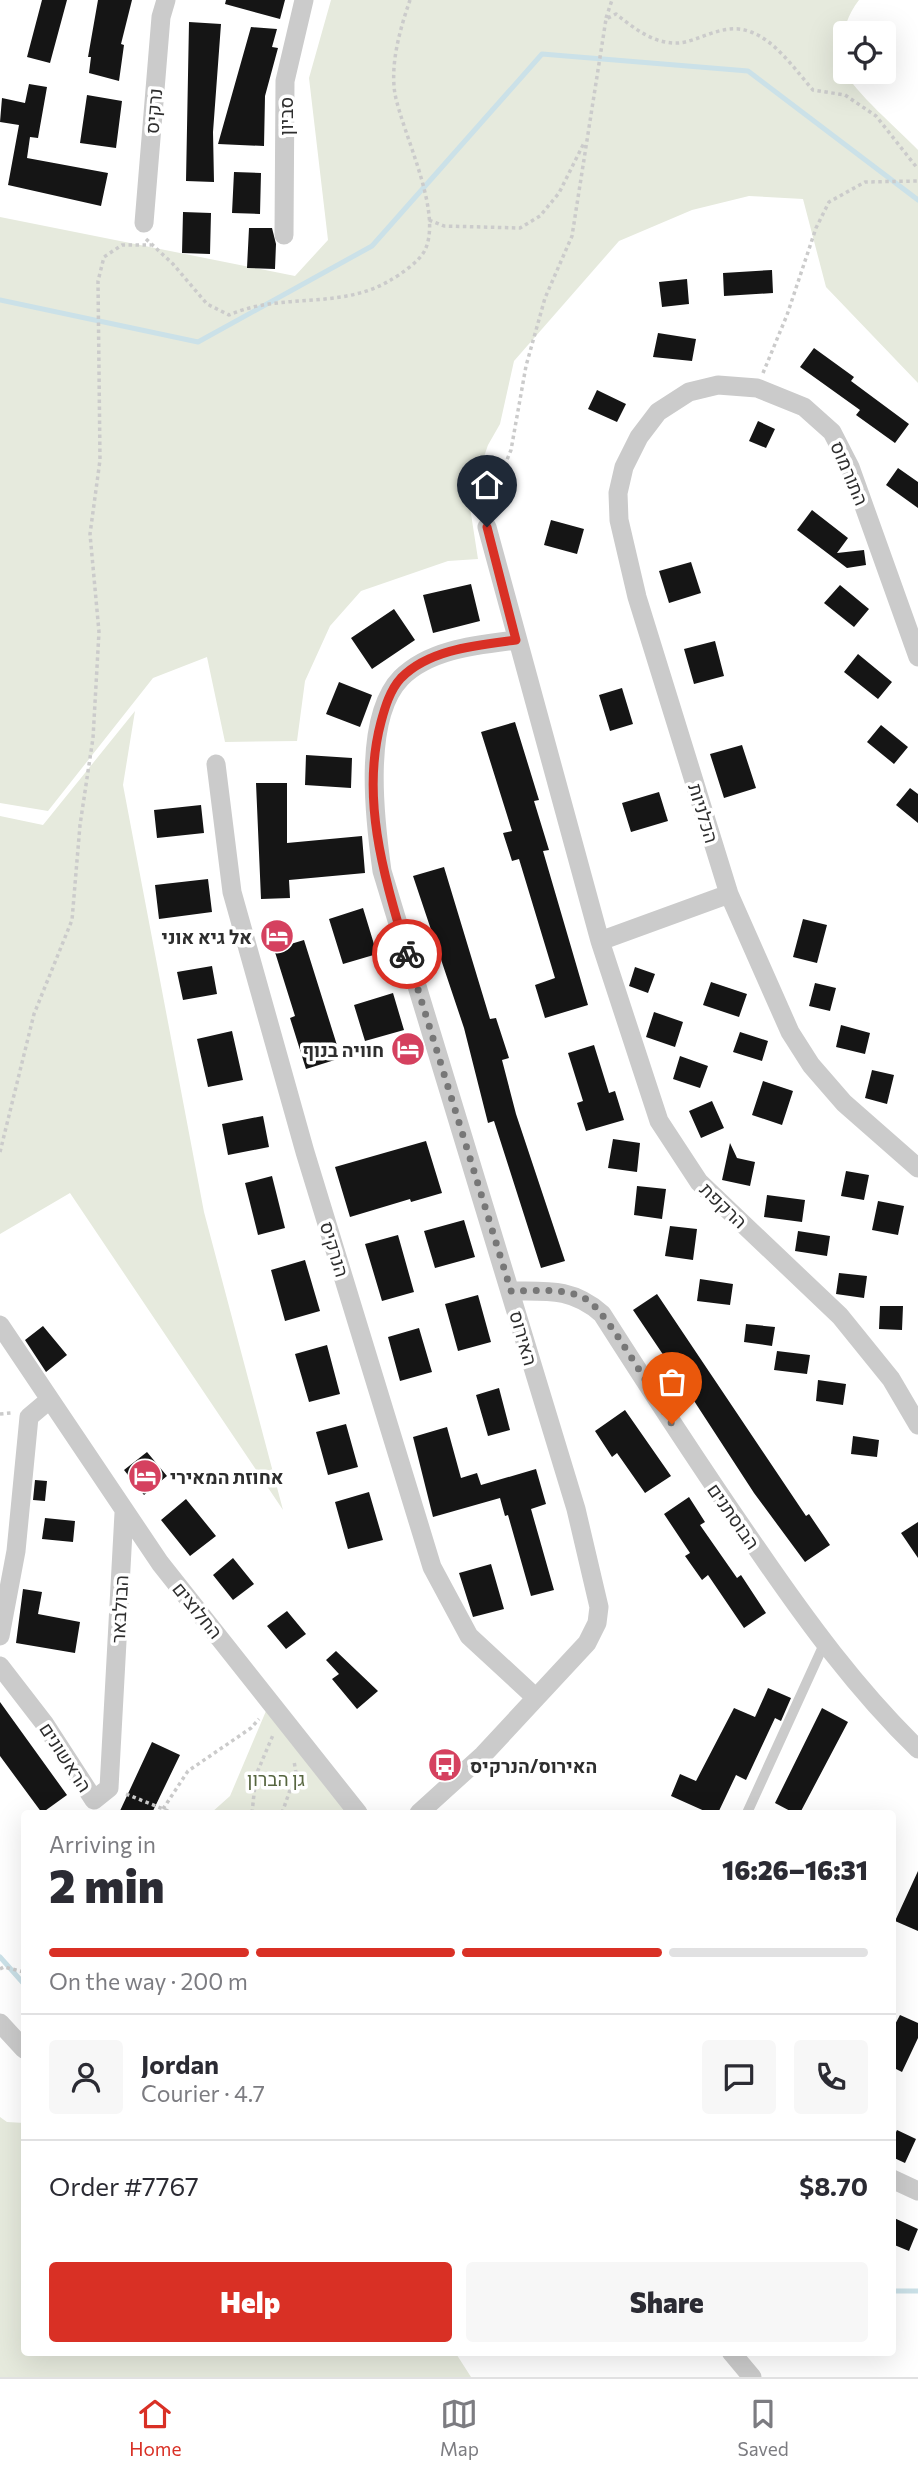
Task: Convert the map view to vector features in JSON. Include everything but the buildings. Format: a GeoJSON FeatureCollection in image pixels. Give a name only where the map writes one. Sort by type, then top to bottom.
{"type":"FeatureCollection","features":[{"type":"Feature","properties":{"kind":"street","name":"נרקיס"},"geometry":{"type":"LineString","coordinates":[[144,223],[161,17],[166,0]]}},
{"type":"Feature","properties":{"kind":"street","name":"סביון"},"geometry":{"type":"LineString","coordinates":[[284,235],[285,81],[304,0]]}},
{"type":"Feature","properties":{"kind":"street","name":"התורמוס"},"geometry":{"type":"LineString","coordinates":[[658,412],[689,392],[718,385],[757,388],[804,407],[832,432],[850,467],[918,657]]}},
{"type":"Feature","properties":{"kind":"street","name":"הכלניות"},"geometry":{"type":"LineString","coordinates":[[658,412],[639,437],[624,467],[618,493],[619,520],[637,597],[729,894],[790,1032],[811,1065],[844,1103],[918,1168]]}},
{"type":"Feature","properties":{"kind":"street","name":"הרקפת"},"geometry":{"type":"LineString","coordinates":[[487,527],[600,941],[659,1121],[699,1182],[840,1316],[891,1379],[918,1425]]}},
{"type":"Feature","properties":{"kind":"street","name":"האירוס"},"geometry":{"type":"LineString","coordinates":[[422,1810],[483,1755],[587,1643],[597,1623],[598,1607],[576,1509],[382,871],[374,818],[377,736],[387,701],[400,679],[425,661],[462,648],[516,640]]}},
{"type":"Feature","properties":{"kind":"street","name":"הנרקיס"},"geometry":{"type":"LineString","coordinates":[[216,764],[232,892],[305,1152],[432,1567],[469,1636],[534,1697]]}},
{"type":"Feature","properties":{"kind":"street"},"geometry":{"type":"LineString","coordinates":[[600,941],[729,894]]}},
{"type":"Feature","properties":{"kind":"street","name":"הבוסתנים"},"geometry":{"type":"LineString","coordinates":[[511,1291],[558,1291],[586,1299],[601,1314],[701,1468],[825,1642],[888,1719],[918,1749]]}},
{"type":"Feature","properties":{"kind":"street","name":"החלוצים"},"geometry":{"type":"LineString","coordinates":[[0,1325],[124,1513],[356,1810]]}},
{"type":"Feature","properties":{"kind":"street"},"geometry":{"type":"LineString","coordinates":[[0,1636],[16,1551],[29,1417],[48,1401]]}},
{"type":"Feature","properties":{"kind":"street","name":"הבולבאר"},"geometry":{"type":"LineString","coordinates":[[113,1705],[124,1513]]}},
{"type":"Feature","properties":{"kind":"street","name":"הראשונים"},"geometry":{"type":"LineString","coordinates":[[0,1666],[44,1723],[94,1800],[109,1788],[113,1705]]}},
{"type":"Feature","properties":{"kind":"street"},"geometry":{"type":"LineString","coordinates":[[0,2023],[21,2046]]}},
{"type":"Feature","properties":{"kind":"street"},"geometry":{"type":"LineString","coordinates":[[896,2181],[918,2191]]}},
{"type":"Feature","properties":{"kind":"street"},"geometry":{"type":"LineString","coordinates":[[734,2356],[752,2377]]}},
{"type":"Feature","properties":{"kind":"lane"},"geometry":{"type":"LineString","coordinates":[[748,1810],[825,1642]]}},
{"type":"Feature","properties":{"kind":"path"},"geometry":{"type":"LineString","coordinates":[[144,223],[144,236],[151,245],[173,264],[207,304],[229,315],[261,304],[344,299],[390,281],[424,252],[429,220],[395,91],[395,60],[410,0]]}},
{"type":"Feature","properties":{"kind":"path"},"geometry":{"type":"LineString","coordinates":[[487,527],[486,505],[511,450],[526,366],[545,298],[572,236],[606,19],[612,0]]}},
{"type":"Feature","properties":{"kind":"path"},"geometry":{"type":"LineString","coordinates":[[606,19],[616,15],[645,36],[679,43],[712,30],[750,31],[784,56],[813,90],[845,95],[876,116],[918,169]]}},
{"type":"Feature","properties":{"kind":"path"},"geometry":{"type":"LineString","coordinates":[[429,220],[444,226],[520,228],[540,216],[559,193],[586,138]]}},
{"type":"Feature","properties":{"kind":"path"},"geometry":{"type":"LineString","coordinates":[[757,388],[788,315],[816,228],[829,202],[865,182],[918,181]]}},
{"type":"Feature","properties":{"kind":"path"},"geometry":{"type":"LineString","coordinates":[[0,1152],[34,1014],[72,920],[80,825],[93,738],[99,632],[90,534],[100,460],[98,281],[104,257],[122,244],[151,245]]}},
{"type":"Feature","properties":{"kind":"path"},"geometry":{"type":"LineString","coordinates":[[109,1788],[163,1809],[188,1771],[251,1728],[269,1702]]}},
{"type":"Feature","properties":{"kind":"path"},"geometry":{"type":"LineString","coordinates":[[252,1810],[256,1775],[275,1730]]}},
{"type":"Feature","properties":{"kind":"path"},"geometry":{"type":"LineString","coordinates":[[283,1810],[296,1773],[292,1752]]}},
{"type":"Feature","properties":{"kind":"path"},"geometry":{"type":"LineString","coordinates":[[0,1969],[5,1967],[21,1971]]}},
{"type":"Feature","properties":{"kind":"green space"},"geometry":{"type":"Polygon","coordinates":[[[331,0],[859,0],[847,21],[833,21],[833,84],[854,84],[918,150],[918,383],[826,287],[803,199],[749,196],[692,210],[619,241],[514,361],[500,424],[488,445],[469,501],[478,559],[448,561],[361,591],[330,626],[305,681],[297,741],[225,742],[207,657],[153,678],[48,811],[0,803],[0,217],[295,276],[328,240],[309,78],[331,0]]]}},
{"type":"Feature","properties":{"kind":"green space"},"geometry":{"type":"Polygon","coordinates":[[[135,711],[123,785],[204,1212],[283,1510],[70,1193],[0,1234],[0,816],[43,825],[135,711]]]}},
{"type":"Feature","properties":{"kind":"green space","name":"גן הברון"},"geometry":{"type":"Polygon","coordinates":[[[266,1711],[346,1810],[214,1810],[230,1796],[266,1711]]]}},
{"type":"Feature","properties":{"kind":"green space"},"geometry":{"type":"Polygon","coordinates":[[[0,2117],[7,2122],[21,2123],[21,2356],[458,2356],[471,2377],[0,2377],[0,2117]]]}},
{"type":"Feature","properties":{"kind":"waterway"},"geometry":{"type":"LineString","coordinates":[[0,300],[198,342],[372,246],[542,54],[748,71],[918,200]]}},
{"type":"Feature","properties":{"kind":"waterway"},"geometry":{"type":"LineString","coordinates":[[0,1957],[21,1981]]}},
{"type":"Feature","properties":{"kind":"waterway"},"geometry":{"type":"LineString","coordinates":[[896,2291],[918,2291]]}},
{"type":"Feature","properties":{"kind":"way so far"},"geometry":{"type":"LineString","coordinates":[[407,954],[511,1291],[558,1291],[586,1299],[601,1314],[672,1424]]}},
{"type":"Feature","properties":{"kind":"place","name":"אל גיא אוני"},"geometry":{"type":"Point","coordinates":[277,936]}},
{"type":"Feature","properties":{"kind":"place","name":"חוויה בנוף"},"geometry":{"type":"Point","coordinates":[408,1049]}},
{"type":"Feature","properties":{"kind":"place","name":"אחוזת המאירי"},"geometry":{"type":"Point","coordinates":[145,1476]}},
{"type":"Feature","properties":{"kind":"place","name":"האירוס/הנרקיס"},"geometry":{"type":"Point","coordinates":[445,1765]}},
{"type":"Feature","properties":{"kind":"route"},"geometry":{"type":"LineString","coordinates":[[407,954],[382,871],[374,818],[377,736],[387,701],[400,679],[425,661],[462,648],[516,640],[487,527]]}}]}
